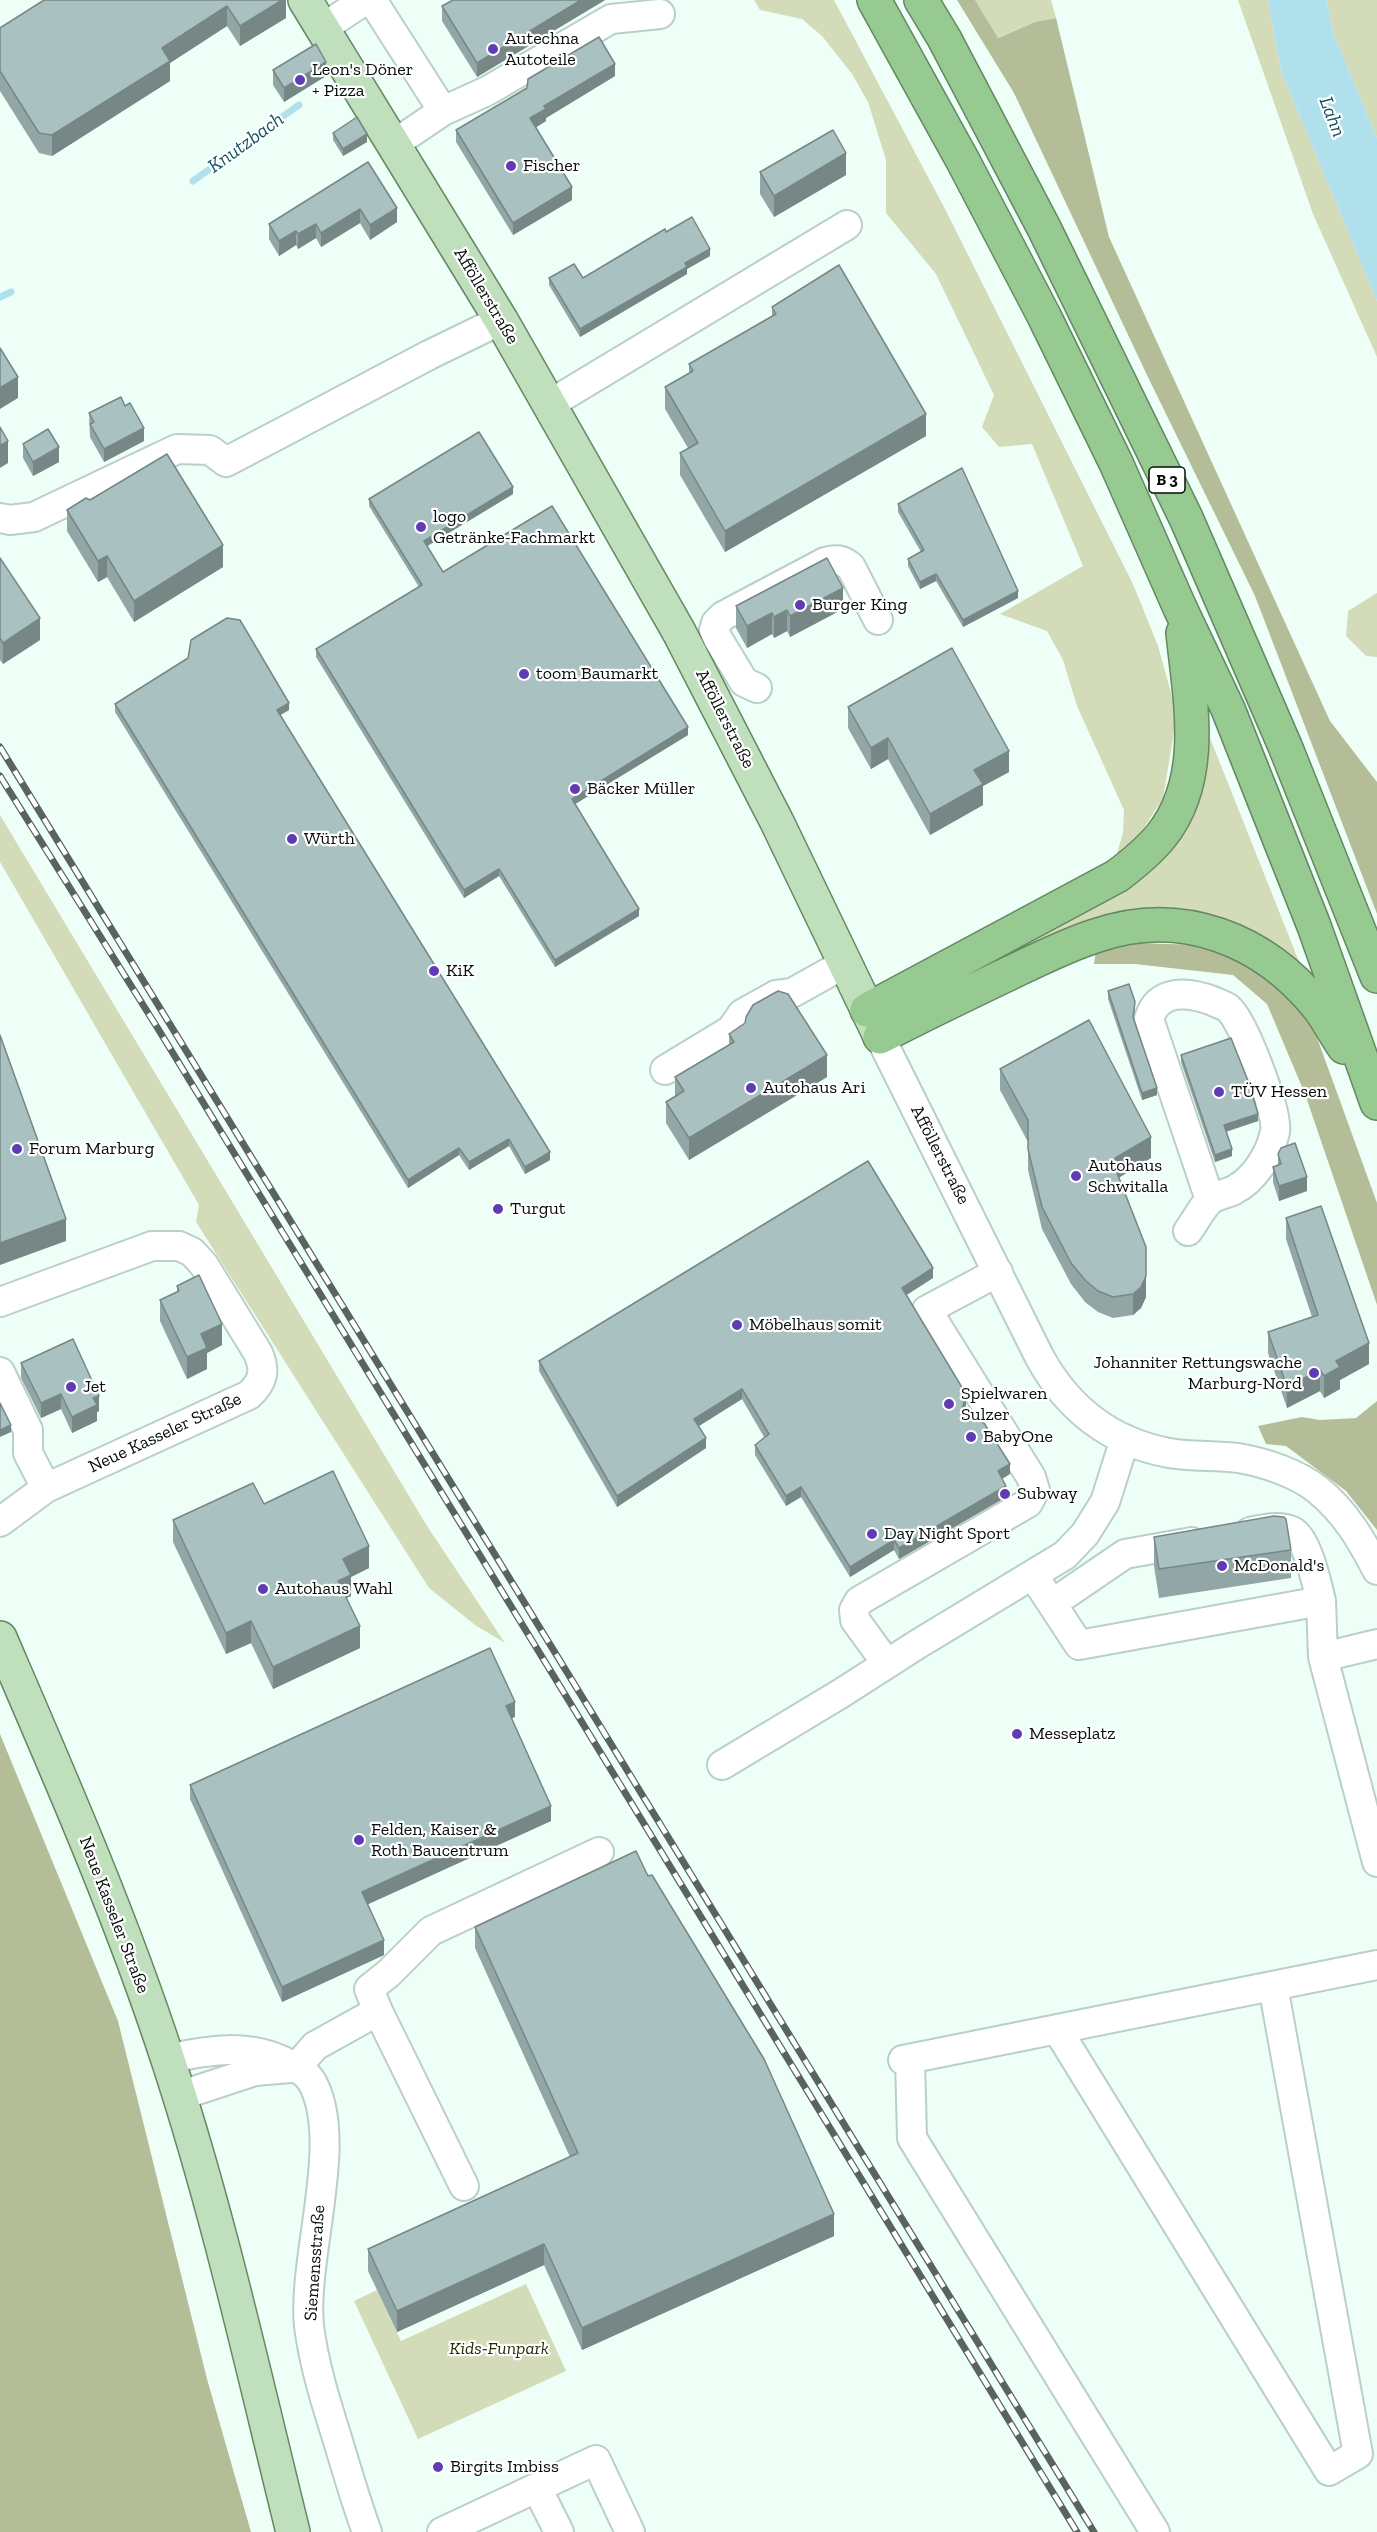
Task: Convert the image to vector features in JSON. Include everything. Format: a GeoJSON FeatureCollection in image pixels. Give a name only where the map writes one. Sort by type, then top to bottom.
{"type":"FeatureCollection","features":[{"type":"Feature","properties":{"kind":"highway","name":"B 3"},"geometry":{"type":"LineString","coordinates":[[874,0],[963,161],[1044,316],[1116,463],[1180,608],[1228,709],[1314,926],[1375,1098]]}},
{"type":"Feature","properties":{"kind":"highway","name":"B 3"},"geometry":{"type":"LineString","coordinates":[[921,0],[944,38],[1044,228],[1186,518],[1285,746],[1377,976]]}},
{"type":"Feature","properties":{"kind":"highway"},"geometry":{"type":"LineString","coordinates":[[874,1023],[1117,876],[1143,855],[1163,834],[1185,792],[1191,748],[1192,712],[1180,608]]}},
{"type":"Feature","properties":{"kind":"highway"},"geometry":{"type":"LineString","coordinates":[[874,1023],[1096,935],[1143,926],[1192,926],[1220,934],[1257,952],[1300,987],[1319,1009],[1375,1098]]}},
{"type":"Feature","properties":{"kind":"main road","name":"Afföllerstraße"},"geometry":{"type":"LineString","coordinates":[[305,0],[501,320],[704,678],[874,1023]]}},
{"type":"Feature","properties":{"kind":"main road","name":"Neue Kasseler Straße"},"geometry":{"type":"LineString","coordinates":[[0,1638],[73,1808],[139,1977],[167,2059],[240,2315],[293,2532]]}},
{"type":"Feature","properties":{"kind":"street"},"geometry":{"type":"LineString","coordinates":[[323,28],[365,0]]}},
{"type":"Feature","properties":{"kind":"street"},"geometry":{"type":"LineString","coordinates":[[372,0],[443,111]]}},
{"type":"Feature","properties":{"kind":"street"},"geometry":{"type":"LineString","coordinates":[[394,144],[443,111],[487,91],[611,19],[660,14]]}},
{"type":"Feature","properties":{"kind":"street"},"geometry":{"type":"LineString","coordinates":[[550,404],[847,225]]}},
{"type":"Feature","properties":{"kind":"street"},"geometry":{"type":"LineString","coordinates":[[0,518],[10,520],[34,517],[177,449],[210,450],[226,462],[429,355],[501,320]]}},
{"type":"Feature","properties":{"kind":"street"},"geometry":{"type":"LineString","coordinates":[[757,688],[744,682],[718,639],[714,630],[716,623],[723,616],[825,562],[836,559],[844,561],[851,567],[879,620]]}},
{"type":"Feature","properties":{"kind":"street"},"geometry":{"type":"LineString","coordinates":[[665,1070],[731,1030],[742,1014],[776,995],[792,993],[844,964]]}},
{"type":"Feature","properties":{"kind":"street"},"geometry":{"type":"LineString","coordinates":[[1188,1231],[1209,1200],[1249,1182],[1261,1164],[1275,1132],[1274,1116],[1245,1033],[1228,1007],[1193,994],[1177,994],[1162,999],[1152,1008],[1149,1018],[1209,1200]]}},
{"type":"Feature","properties":{"kind":"street","name":"Afföllerstraße"},"geometry":{"type":"LineString","coordinates":[[874,1023],[1051,1378],[1079,1411],[1100,1427],[1125,1439],[1170,1453],[1238,1458],[1288,1474],[1316,1488],[1355,1529],[1377,1570]]}},
{"type":"Feature","properties":{"kind":"street","name":"Neue Kasseler Straße"},"geometry":{"type":"LineString","coordinates":[[0,1302],[152,1246],[179,1246],[192,1252],[204,1265],[263,1363],[263,1375],[258,1386],[249,1395],[42,1490],[0,1503]]}},
{"type":"Feature","properties":{"kind":"street"},"geometry":{"type":"LineString","coordinates":[[882,1666],[855,1620],[854,1610],[859,1601],[1028,1503],[1034,1493],[1031,1477],[927,1310],[998,1272]]}},
{"type":"Feature","properties":{"kind":"street"},"geometry":{"type":"LineString","coordinates":[[0,1372],[28,1430],[28,1453],[42,1490]]}},
{"type":"Feature","properties":{"kind":"street"},"geometry":{"type":"LineString","coordinates":[[722,1765],[1065,1556],[1096,1518],[1111,1487],[1125,1439]]}},
{"type":"Feature","properties":{"kind":"street","name":"Neue Kasseler Straße"},"geometry":{"type":"LineString","coordinates":[[0,1522],[42,1490]]}},
{"type":"Feature","properties":{"kind":"street"},"geometry":{"type":"LineString","coordinates":[[1053,1603],[1125,1554],[1273,1528],[1292,1530],[1300,1537],[1316,1577],[1321,1601],[1323,1657],[1368,1792],[1377,1862]]}},
{"type":"Feature","properties":{"kind":"street"},"geometry":{"type":"LineString","coordinates":[[1033,1575],[1079,1645],[1321,1601]]}},
{"type":"Feature","properties":{"kind":"street"},"geometry":{"type":"LineString","coordinates":[[1323,1657],[1377,1644]]}},
{"type":"Feature","properties":{"kind":"street"},"geometry":{"type":"LineString","coordinates":[[464,2186],[369,1989],[389,1973],[431,1931],[599,1852]]}},
{"type":"Feature","properties":{"kind":"street"},"geometry":{"type":"LineString","coordinates":[[1155,2532],[912,2138],[907,2060],[1377,1965]]}},
{"type":"Feature","properties":{"kind":"street"},"geometry":{"type":"LineString","coordinates":[[1057,2029],[1329,2471],[1358,2454],[1273,1986]]}},
{"type":"Feature","properties":{"kind":"street"},"geometry":{"type":"LineString","coordinates":[[179,2096],[255,2071],[274,2067],[296,2068],[315,2046],[378,2011]]}},
{"type":"Feature","properties":{"kind":"street","name":"Siemensstraße"},"geometry":{"type":"LineString","coordinates":[[167,2059],[209,2050],[241,2049],[261,2053],[304,2073],[311,2081],[317,2095],[324,2128],[324,2154],[309,2294],[309,2325],[328,2408],[367,2532]]}},
{"type":"Feature","properties":{"kind":"street"},"geometry":{"type":"LineString","coordinates":[[442,2532],[487,2523],[537,2487],[596,2460],[630,2532]]}},
{"type":"Feature","properties":{"kind":"street"},"geometry":{"type":"LineString","coordinates":[[537,2487],[559,2532]]}},
{"type":"Feature","properties":{"kind":"green space"},"geometry":{"type":"Polygon","coordinates":[[[754,0],[834,0],[945,209],[1133,584],[1158,646],[1177,714],[1163,798],[1131,848],[1117,853],[1123,833],[1124,810],[1077,706],[1063,660],[1047,631],[1000,614],[1083,566],[1032,444],[999,447],[982,427],[994,395],[936,274],[886,213],[886,160],[868,102],[852,74],[822,36],[802,19],[760,10],[754,0]]]}},
{"type":"Feature","properties":{"kind":"green space"},"geometry":{"type":"Polygon","coordinates":[[[957,0],[975,0],[998,38],[1035,22],[1056,18],[1109,237],[1330,721],[1377,782],[1377,914],[1255,596],[1146,373],[1014,93],[957,0]]]}},
{"type":"Feature","properties":{"kind":"green space"},"geometry":{"type":"Polygon","coordinates":[[[975,0],[1051,0],[1056,18],[1035,22],[997,38],[975,0]]]}},
{"type":"Feature","properties":{"kind":"green space"},"geometry":{"type":"Polygon","coordinates":[[[1238,0],[1268,0],[1281,71],[1377,301],[1377,357],[1313,214],[1238,0]]]}},
{"type":"Feature","properties":{"kind":"green space"},"geometry":{"type":"Polygon","coordinates":[[[1327,0],[1377,0],[1377,138],[1333,32],[1327,0]]]}},
{"type":"Feature","properties":{"kind":"green space"},"geometry":{"type":"Polygon","coordinates":[[[1377,593],[1377,657],[1366,656],[1346,636],[1348,611],[1377,593]]]}},
{"type":"Feature","properties":{"kind":"green space"},"geometry":{"type":"Polygon","coordinates":[[[1210,738],[1302,969],[1212,919],[911,1000],[1082,914],[1123,890],[1205,740],[1210,738]]]}},
{"type":"Feature","properties":{"kind":"green space"},"geometry":{"type":"Polygon","coordinates":[[[0,815],[427,1526],[505,1643],[475,1625],[429,1588],[196,1222],[199,1205],[0,862],[0,815]]]}},
{"type":"Feature","properties":{"kind":"green space"},"geometry":{"type":"Polygon","coordinates":[[[1135,943],[1202,945],[1249,962],[1311,1021],[1377,1203],[1377,1305],[1305,1094],[1267,1004],[1233,975],[1135,964],[1094,964],[1096,950],[1135,943]]]}},
{"type":"Feature","properties":{"kind":"green space"},"geometry":{"type":"Polygon","coordinates":[[[1377,1401],[1377,1530],[1346,1491],[1286,1446],[1266,1444],[1258,1426],[1302,1417],[1320,1420],[1356,1418],[1377,1401]]]}},
{"type":"Feature","properties":{"kind":"green space"},"geometry":{"type":"Polygon","coordinates":[[[0,1734],[118,2021],[207,2379],[251,2532],[0,2532],[0,1734]]]}},
{"type":"Feature","properties":{"kind":"green space","name":"Kids-Funpark"},"geometry":{"type":"Polygon","coordinates":[[[526,2284],[566,2371],[418,2439],[354,2301],[377,2290],[401,2341],[526,2284]]]}},
{"type":"Feature","properties":{"kind":"water","name":"Lahn"},"geometry":{"type":"Polygon","coordinates":[[[1268,0],[1327,0],[1333,32],[1377,138],[1377,301],[1281,71],[1268,0]]]}},
{"type":"Feature","properties":{"kind":"building"},"geometry":{"type":"Polygon","coordinates":[[[44,0],[282,0],[240,26],[227,6],[162,48],[170,61],[52,135],[39,133],[0,71],[0,28],[44,0]]]}},
{"type":"Feature","properties":{"kind":"building","name":"Autechna Autoteile"},"geometry":{"type":"Polygon","coordinates":[[[453,0],[581,0],[477,63],[442,6],[453,0]]]}},
{"type":"Feature","properties":{"kind":"building"},"geometry":{"type":"Polygon","coordinates":[[[599,37],[615,64],[544,106],[546,109],[530,118],[572,187],[513,223],[456,130],[527,88],[528,79],[599,37]]]}},
{"type":"Feature","properties":{"kind":"building"},"geometry":{"type":"Polygon","coordinates":[[[316,44],[326,62],[284,88],[273,70],[316,44]]]}},
{"type":"Feature","properties":{"kind":"building"},"geometry":{"type":"Polygon","coordinates":[[[357,117],[367,134],[343,149],[333,133],[357,117]]]}},
{"type":"Feature","properties":{"kind":"building"},"geometry":{"type":"Polygon","coordinates":[[[833,130],[846,153],[774,196],[760,172],[833,130]]]}},
{"type":"Feature","properties":{"kind":"building"},"geometry":{"type":"Polygon","coordinates":[[[368,162],[397,208],[370,225],[360,209],[321,233],[316,224],[298,234],[296,231],[279,241],[269,224],[368,162]]]}},
{"type":"Feature","properties":{"kind":"building"},"geometry":{"type":"Polygon","coordinates":[[[692,217],[710,249],[685,263],[687,267],[580,329],[549,278],[574,264],[583,278],[665,229],[666,232],[692,217]]]}},
{"type":"Feature","properties":{"kind":"building"},"geometry":{"type":"Polygon","coordinates":[[[839,265],[926,414],[725,531],[680,453],[698,443],[665,387],[693,371],[689,364],[776,314],[772,307],[839,265]]]}},
{"type":"Feature","properties":{"kind":"building"},"geometry":{"type":"Polygon","coordinates":[[[0,348],[18,377],[0,388],[0,348]]]}},
{"type":"Feature","properties":{"kind":"building"},"geometry":{"type":"Polygon","coordinates":[[[121,397],[125,406],[130,403],[144,428],[104,449],[90,424],[94,422],[89,413],[121,397]]]}},
{"type":"Feature","properties":{"kind":"building"},"geometry":{"type":"Polygon","coordinates":[[[0,427],[8,441],[0,446],[0,427]]]}},
{"type":"Feature","properties":{"kind":"building"},"geometry":{"type":"Polygon","coordinates":[[[48,429],[59,447],[33,462],[23,444],[48,429]]]}},
{"type":"Feature","properties":{"kind":"building"},"geometry":{"type":"Polygon","coordinates":[[[479,432],[513,487],[424,541],[443,572],[552,506],[688,727],[572,799],[639,909],[555,960],[499,869],[464,890],[316,649],[422,585],[369,499],[479,432]]]}},
{"type":"Feature","properties":{"kind":"building"},"geometry":{"type":"Polygon","coordinates":[[[167,454],[223,545],[134,601],[107,556],[98,561],[67,510],[86,498],[90,500],[167,454]]]}},
{"type":"Feature","properties":{"kind":"building"},"geometry":{"type":"Polygon","coordinates":[[[962,468],[1018,591],[963,620],[936,574],[920,582],[908,559],[924,550],[898,504],[962,468]]]}},
{"type":"Feature","properties":{"kind":"building"},"geometry":{"type":"Polygon","coordinates":[[[0,558],[40,618],[3,643],[0,638],[0,558]]]}},
{"type":"Feature","properties":{"kind":"building"},"geometry":{"type":"Polygon","coordinates":[[[827,558],[843,588],[790,616],[787,610],[774,617],[772,613],[747,626],[736,606],[827,558]]]}},
{"type":"Feature","properties":{"kind":"building"},"geometry":{"type":"Polygon","coordinates":[[[227,618],[240,620],[289,703],[277,710],[550,1152],[525,1167],[509,1139],[469,1162],[459,1148],[408,1180],[115,704],[188,658],[191,640],[227,618]]]}},
{"type":"Feature","properties":{"kind":"building"},"geometry":{"type":"Polygon","coordinates":[[[952,648],[1009,751],[974,770],[983,784],[930,814],[888,738],[871,748],[848,707],[952,648]]]}},
{"type":"Feature","properties":{"kind":"building"},"geometry":{"type":"Polygon","coordinates":[[[1129,984],[1135,1002],[1133,1017],[1157,1088],[1142,1093],[1108,991],[1129,984]]]}},
{"type":"Feature","properties":{"kind":"building","name":"Autohaus Ari"},"geometry":{"type":"Polygon","coordinates":[[[778,991],[788,994],[827,1055],[689,1138],[666,1102],[684,1091],[675,1077],[734,1042],[729,1034],[745,1023],[753,1005],[778,991]]]}},
{"type":"Feature","properties":{"kind":"building","name":"Autohaus Schwitalla"},"geometry":{"type":"Polygon","coordinates":[[[1089,1020],[1151,1137],[1112,1160],[1146,1247],[1146,1276],[1141,1287],[1133,1294],[1113,1297],[1098,1291],[1071,1263],[1042,1207],[1028,1149],[1028,1120],[1000,1069],[1089,1020]]]}},
{"type":"Feature","properties":{"kind":"building","name":"Forum Marburg"},"geometry":{"type":"Polygon","coordinates":[[[0,1035],[66,1219],[0,1243],[0,1035]]]}},
{"type":"Feature","properties":{"kind":"building","name":"TÜV Hessen"},"geometry":{"type":"Polygon","coordinates":[[[1231,1038],[1250,1086],[1258,1114],[1224,1125],[1232,1149],[1215,1155],[1181,1055],[1231,1038]]]}},
{"type":"Feature","properties":{"kind":"building"},"geometry":{"type":"Polygon","coordinates":[[[1295,1143],[1307,1177],[1279,1186],[1273,1167],[1281,1164],[1278,1154],[1281,1148],[1295,1143]]]}},
{"type":"Feature","properties":{"kind":"building"},"geometry":{"type":"Polygon","coordinates":[[[868,1161],[933,1268],[902,1288],[966,1394],[961,1414],[984,1423],[1010,1464],[998,1471],[1006,1486],[899,1548],[894,1540],[850,1567],[801,1487],[786,1496],[755,1445],[769,1434],[742,1389],[694,1419],[706,1438],[617,1496],[539,1361],[868,1161]]]}},
{"type":"Feature","properties":{"kind":"building"},"geometry":{"type":"Polygon","coordinates":[[[1321,1206],[1369,1343],[1336,1361],[1340,1367],[1324,1376],[1320,1370],[1287,1387],[1268,1332],[1318,1315],[1286,1218],[1321,1206]]]}},
{"type":"Feature","properties":{"kind":"building"},"geometry":{"type":"Polygon","coordinates":[[[199,1275],[222,1324],[201,1334],[207,1348],[187,1357],[160,1300],[179,1291],[177,1286],[199,1275]]]}},
{"type":"Feature","properties":{"kind":"building"},"geometry":{"type":"Polygon","coordinates":[[[73,1339],[99,1396],[93,1398],[97,1405],[72,1417],[61,1394],[41,1403],[21,1363],[73,1339]]]}},
{"type":"Feature","properties":{"kind":"building"},"geometry":{"type":"Polygon","coordinates":[[[0,1403],[11,1425],[0,1430],[0,1403]]]}},
{"type":"Feature","properties":{"kind":"building","name":"Autohaus Wahl"},"geometry":{"type":"Polygon","coordinates":[[[333,1471],[369,1546],[343,1559],[351,1575],[338,1581],[360,1626],[273,1667],[251,1621],[226,1633],[173,1520],[253,1483],[264,1504],[333,1471]]]}},
{"type":"Feature","properties":{"kind":"building"},"geometry":{"type":"Polygon","coordinates":[[[1274,1516],[1286,1519],[1291,1550],[1159,1569],[1154,1537],[1274,1516]]]}},
{"type":"Feature","properties":{"kind":"building","name":"Felden, Kaiser & Roth Baucentrum"},"geometry":{"type":"Polygon","coordinates":[[[490,1648],[515,1702],[506,1706],[551,1806],[362,1892],[384,1940],[282,1987],[190,1785],[490,1648]]]}},
{"type":"Feature","properties":{"kind":"building"},"geometry":{"type":"Polygon","coordinates":[[[636,1851],[648,1876],[652,1875],[764,2059],[834,2214],[582,2328],[544,2244],[397,2311],[368,2249],[578,2153],[475,1927],[636,1851]]]}},
{"type":"Feature","properties":{"kind":"waterway","name":"Knutzbach"},"geometry":{"type":"LineString","coordinates":[[193,181],[299,105]]}},
{"type":"Feature","properties":{"kind":"waterway","name":"Knutzbach"},"geometry":{"type":"LineString","coordinates":[[0,297],[11,292]]}},
{"type":"Feature","properties":{"kind":"railway"},"geometry":{"type":"LineString","coordinates":[[0,747],[1094,2532]]}},
{"type":"Feature","properties":{"kind":"railway"},"geometry":{"type":"LineString","coordinates":[[0,776],[160,1032],[1077,2532]]}},
{"type":"Feature","properties":{"kind":"place","name":"Autechna Autoteile"},"geometry":{"type":"Point","coordinates":[493,49]}},
{"type":"Feature","properties":{"kind":"place","name":"Leon's Döner + Pizza"},"geometry":{"type":"Point","coordinates":[300,80]}},
{"type":"Feature","properties":{"kind":"place","name":"Fischer"},"geometry":{"type":"Point","coordinates":[511,166]}},
{"type":"Feature","properties":{"kind":"place","name":"logo Getränke-Fachmarkt"},"geometry":{"type":"Point","coordinates":[421,527]}},
{"type":"Feature","properties":{"kind":"place","name":"Burger King"},"geometry":{"type":"Point","coordinates":[800,605]}},
{"type":"Feature","properties":{"kind":"place","name":"toom Baumarkt"},"geometry":{"type":"Point","coordinates":[524,674]}},
{"type":"Feature","properties":{"kind":"place","name":"Bäcker Müller"},"geometry":{"type":"Point","coordinates":[575,789]}},
{"type":"Feature","properties":{"kind":"place","name":"Würth"},"geometry":{"type":"Point","coordinates":[292,839]}},
{"type":"Feature","properties":{"kind":"place","name":"KiK"},"geometry":{"type":"Point","coordinates":[434,971]}},
{"type":"Feature","properties":{"kind":"place","name":"Autohaus Ari"},"geometry":{"type":"Point","coordinates":[751,1088]}},
{"type":"Feature","properties":{"kind":"place","name":"TÜV Hessen"},"geometry":{"type":"Point","coordinates":[1219,1092]}},
{"type":"Feature","properties":{"kind":"place","name":"Forum Marburg"},"geometry":{"type":"Point","coordinates":[17,1149]}},
{"type":"Feature","properties":{"kind":"place","name":"Autohaus Schwitalla"},"geometry":{"type":"Point","coordinates":[1076,1176]}},
{"type":"Feature","properties":{"kind":"place","name":"Turgut"},"geometry":{"type":"Point","coordinates":[498,1209]}},
{"type":"Feature","properties":{"kind":"place","name":"Möbelhaus somit"},"geometry":{"type":"Point","coordinates":[737,1325]}},
{"type":"Feature","properties":{"kind":"place","name":"Johanniter Rettungswache Marburg-Nord"},"geometry":{"type":"Point","coordinates":[1314,1373]}},
{"type":"Feature","properties":{"kind":"place","name":"Jet"},"geometry":{"type":"Point","coordinates":[71,1387]}},
{"type":"Feature","properties":{"kind":"place","name":"Spielwaren Sulzer"},"geometry":{"type":"Point","coordinates":[949,1404]}},
{"type":"Feature","properties":{"kind":"place","name":"BabyOne"},"geometry":{"type":"Point","coordinates":[971,1437]}},
{"type":"Feature","properties":{"kind":"place","name":"Subway"},"geometry":{"type":"Point","coordinates":[1005,1494]}},
{"type":"Feature","properties":{"kind":"place","name":"Day Night Sport"},"geometry":{"type":"Point","coordinates":[872,1534]}},
{"type":"Feature","properties":{"kind":"place","name":"McDonald's"},"geometry":{"type":"Point","coordinates":[1222,1566]}},
{"type":"Feature","properties":{"kind":"place","name":"Autohaus Wahl"},"geometry":{"type":"Point","coordinates":[263,1589]}},
{"type":"Feature","properties":{"kind":"place","name":"Messeplatz"},"geometry":{"type":"Point","coordinates":[1017,1734]}},
{"type":"Feature","properties":{"kind":"place","name":"Felden, Kaiser & Roth Baucentrum"},"geometry":{"type":"Point","coordinates":[359,1840]}},
{"type":"Feature","properties":{"kind":"place","name":"Birgits Imbiss"},"geometry":{"type":"Point","coordinates":[438,2467]}}]}
